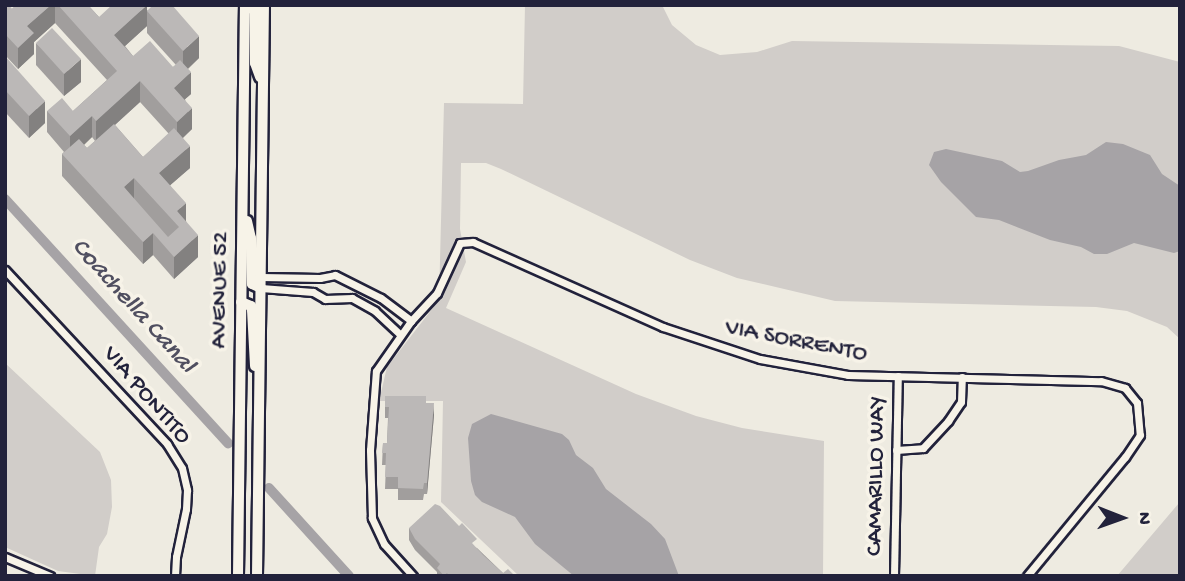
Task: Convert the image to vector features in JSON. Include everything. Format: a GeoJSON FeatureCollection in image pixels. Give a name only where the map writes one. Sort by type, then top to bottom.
{"type":"FeatureCollection","features":[{"type":"Feature","properties":{"kind":"main road","name":"AVENUE 52"},"geometry":{"type":"LineString","coordinates":[[257,576],[264,5]]}},
{"type":"Feature","properties":{"kind":"main road","name":"AVENUE 52"},"geometry":{"type":"LineString","coordinates":[[238,576],[245,6]]}},
{"type":"Feature","properties":{"kind":"main road"},"geometry":{"type":"LineString","coordinates":[[245,6],[255,10],[255,63],[263,87]]}},
{"type":"Feature","properties":{"kind":"main road"},"geometry":{"type":"LineString","coordinates":[[243,205],[251,238],[251,284],[261,282]]}},
{"type":"Feature","properties":{"kind":"main road"},"geometry":{"type":"LineString","coordinates":[[241,302],[251,306],[252,310],[252,351],[259,390]]}},
{"type":"Feature","properties":{"kind":"street","name":"VIA SORRENTO"},"geometry":{"type":"LineString","coordinates":[[411,321],[437,293],[460,243],[473,242],[663,327],[712,345],[807,368],[848,375],[1101,380],[1125,388],[1137,403],[1140,435],[1027,576]]}},
{"type":"Feature","properties":{"kind":"street","name":"VIA PONTITO"},"geometry":{"type":"LineString","coordinates":[[5,270],[167,444],[182,468],[187,490],[187,509],[175,576]]}},
{"type":"Feature","properties":{"kind":"street"},"geometry":{"type":"LineString","coordinates":[[261,282],[335,275],[381,298],[411,321],[376,371],[370,450],[372,518],[384,544],[413,576]]}},
{"type":"Feature","properties":{"kind":"street"},"geometry":{"type":"LineString","coordinates":[[340,298],[344,281]]}},
{"type":"Feature","properties":{"kind":"street"},"geometry":{"type":"LineString","coordinates":[[261,282],[313,292],[325,299],[352,298],[375,311],[400,334]]}},
{"type":"Feature","properties":{"kind":"street","name":"CAMARILLO WAY"},"geometry":{"type":"LineString","coordinates":[[894,576],[898,376]]}},
{"type":"Feature","properties":{"kind":"street"},"geometry":{"type":"LineString","coordinates":[[896,450],[923,448],[948,421],[961,402],[962,377]]}},
{"type":"Feature","properties":{"kind":"street"},"geometry":{"type":"LineString","coordinates":[[5,557],[50,576]]}},
{"type":"Feature","properties":{"kind":"shaded area"},"geometry":{"type":"Polygon","coordinates":[[[525,5],[662,5],[672,25],[696,45],[720,55],[757,52],[792,41],[1119,46],[1180,62],[1180,339],[1167,327],[1127,311],[1096,307],[835,301],[737,278],[690,260],[501,169],[486,163],[461,163],[460,229],[466,262],[446,308],[636,394],[696,416],[742,428],[824,441],[823,576],[519,576],[441,502],[443,401],[379,401],[387,367],[439,300],[444,103],[523,104],[525,5]]]}},
{"type":"Feature","properties":{"kind":"shaded area"},"geometry":{"type":"Polygon","coordinates":[[[1106,142],[1123,144],[1150,155],[1162,174],[1180,186],[1180,251],[1174,253],[1134,243],[1107,254],[1094,254],[1081,247],[1050,240],[999,220],[976,217],[941,182],[929,165],[934,152],[946,149],[1002,161],[1020,172],[1028,171],[1059,160],[1086,155],[1106,142]]]}},
{"type":"Feature","properties":{"kind":"shaded area"},"geometry":{"type":"Polygon","coordinates":[[[5,363],[100,452],[111,480],[112,507],[107,534],[99,547],[95,576],[58,571],[5,547],[5,363]]]}},
{"type":"Feature","properties":{"kind":"shaded area"},"geometry":{"type":"Polygon","coordinates":[[[491,414],[562,434],[569,440],[576,455],[593,468],[606,489],[651,524],[665,539],[679,576],[574,576],[535,544],[515,517],[482,502],[475,495],[471,481],[468,438],[472,424],[491,414]]]}},
{"type":"Feature","properties":{"kind":"shaded area"},"geometry":{"type":"Polygon","coordinates":[[[1180,501],[1180,576],[1117,576],[1179,503],[1180,501]]]}},
{"type":"Feature","properties":{"kind":"building"},"geometry":{"type":"Polygon","coordinates":[[[5,5],[12,9],[16,5],[51,5],[27,26],[34,33],[18,48],[5,34],[5,5]]]}},
{"type":"Feature","properties":{"kind":"building"},"geometry":{"type":"Polygon","coordinates":[[[58,5],[88,5],[99,17],[112,5],[147,5],[114,35],[133,56],[150,41],[173,67],[180,60],[191,72],[174,88],[192,108],[177,122],[140,81],[96,121],[92,116],[70,136],[47,111],[62,98],[73,111],[117,71],[58,5]]]}},
{"type":"Feature","properties":{"kind":"building"},"geometry":{"type":"Polygon","coordinates":[[[153,5],[172,5],[199,36],[183,51],[147,11],[153,5]]]}},
{"type":"Feature","properties":{"kind":"building"},"geometry":{"type":"Polygon","coordinates":[[[52,28],[81,59],[64,74],[36,43],[52,28]]]}},
{"type":"Feature","properties":{"kind":"building"},"geometry":{"type":"Polygon","coordinates":[[[5,56],[45,101],[29,116],[5,90],[5,56]]]}},
{"type":"Feature","properties":{"kind":"building"},"geometry":{"type":"Polygon","coordinates":[[[114,124],[143,157],[174,128],[190,146],[159,173],[186,203],[177,211],[198,235],[174,257],[153,233],[143,242],[62,154],[79,139],[87,148],[114,124]],[[134,178],[124,187],[168,237],[179,227],[134,178]]]}},
{"type":"Feature","properties":{"kind":"building"},"geometry":{"type":"Polygon","coordinates":[[[385,396],[426,396],[426,403],[434,403],[427,483],[424,483],[423,489],[398,488],[398,477],[385,477],[386,453],[382,453],[383,443],[387,443],[389,407],[385,407],[385,396]]]}},
{"type":"Feature","properties":{"kind":"building"},"geometry":{"type":"Polygon","coordinates":[[[435,504],[459,526],[462,523],[477,539],[472,543],[503,573],[508,569],[515,576],[449,576],[447,573],[444,576],[437,568],[440,564],[415,539],[409,528],[435,504]]]}},
{"type":"Feature","properties":{"kind":"waterway","name":"Coachella Canal"},"geometry":{"type":"LineString","coordinates":[[5,199],[228,443]]}},
{"type":"Feature","properties":{"kind":"waterway","name":"Coachella Canal"},"geometry":{"type":"LineString","coordinates":[[269,488],[349,576]]}}]}
